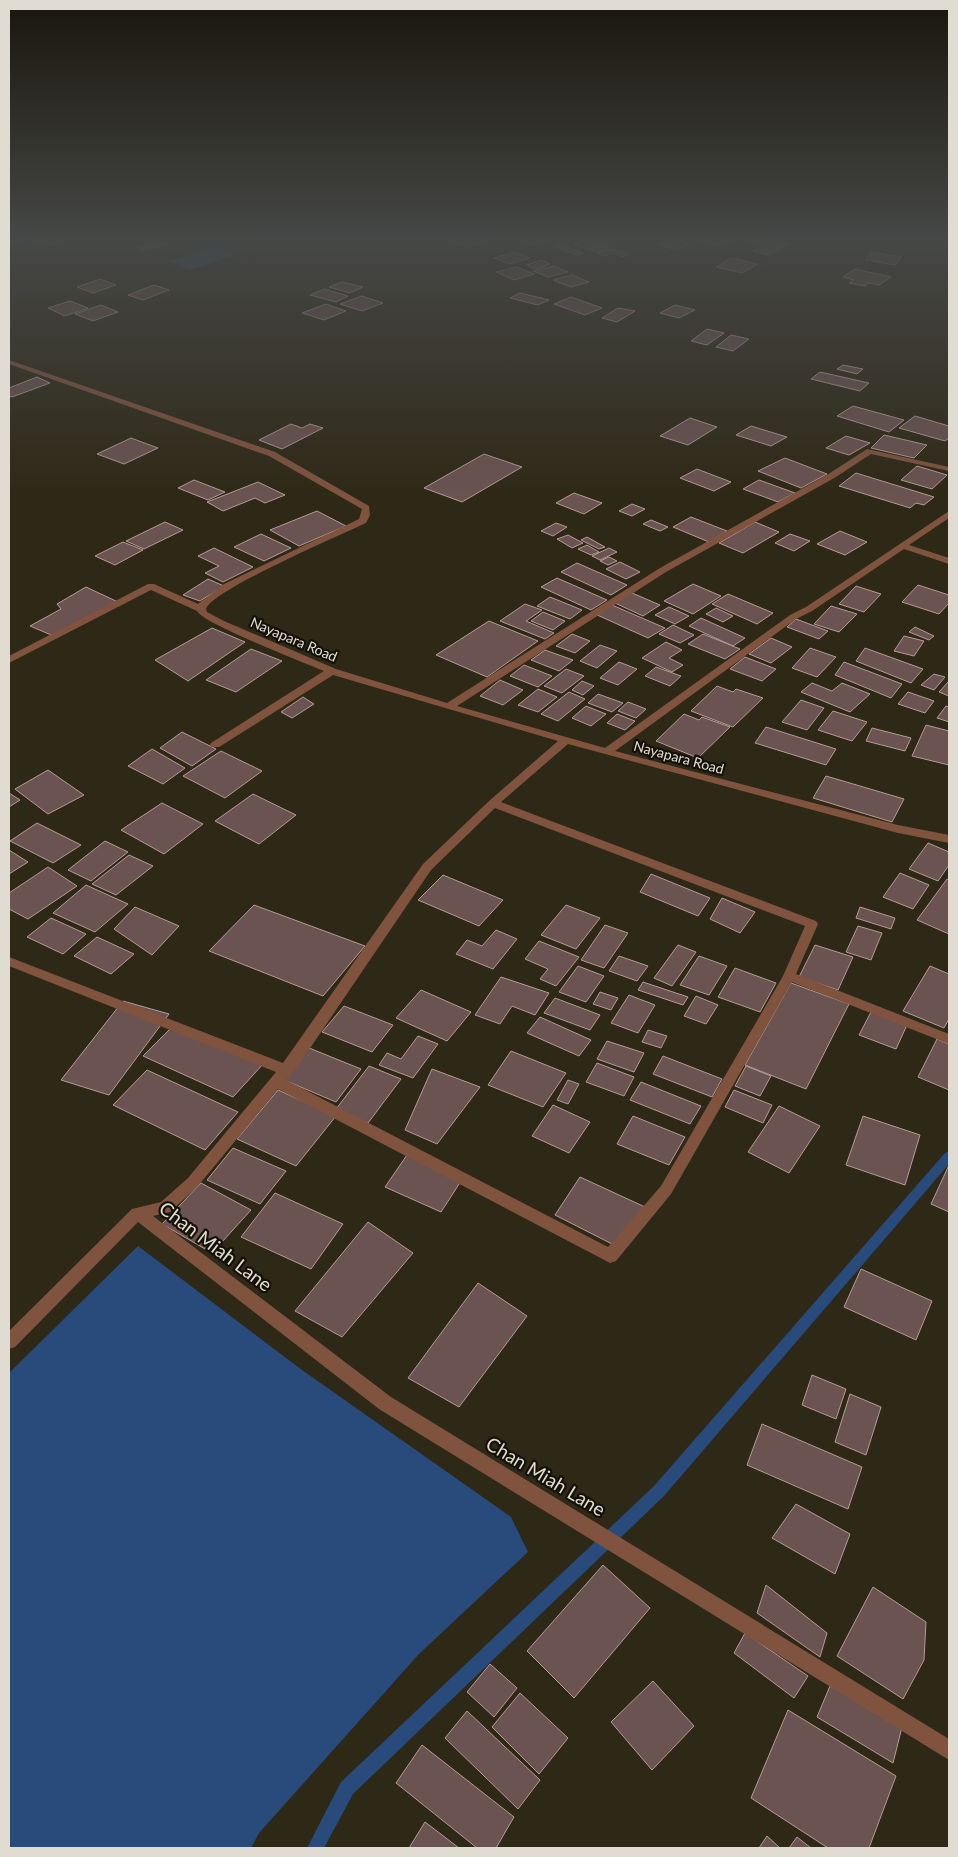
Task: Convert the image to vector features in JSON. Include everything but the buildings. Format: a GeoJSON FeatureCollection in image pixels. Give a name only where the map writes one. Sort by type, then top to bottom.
{"type":"FeatureCollection","features":[{"type":"Feature","properties":{"kind":"street"},"geometry":{"type":"LineString","coordinates":[[9,362],[272,454],[366,508],[366,515],[363,521],[228,586],[203,603],[201,608]]}},
{"type":"Feature","properties":{"kind":"street"},"geometry":{"type":"LineString","coordinates":[[448,706],[599,609],[833,475],[870,451],[949,469]]}},
{"type":"Feature","properties":{"kind":"street"},"geometry":{"type":"LineString","coordinates":[[607,752],[793,617],[809,609],[949,514]]}},
{"type":"Feature","properties":{"kind":"street"},"geometry":{"type":"LineString","coordinates":[[904,546],[949,561]]}},
{"type":"Feature","properties":{"kind":"street","name":"Nayapara Road"},"geometry":{"type":"LineString","coordinates":[[9,660],[151,586],[201,608],[203,614],[221,623],[332,670],[565,741],[898,829],[949,840]]}},
{"type":"Feature","properties":{"kind":"street"},"geometry":{"type":"LineString","coordinates":[[214,745],[332,670]]}},
{"type":"Feature","properties":{"kind":"street"},"geometry":{"type":"LineString","coordinates":[[9,1342],[137,1213],[165,1208],[193,1182],[281,1075],[427,867],[493,803],[565,741]]}},
{"type":"Feature","properties":{"kind":"street"},"geometry":{"type":"LineString","coordinates":[[9,961],[281,1075],[610,1256],[666,1190],[789,976],[812,924],[493,803]]}},
{"type":"Feature","properties":{"kind":"street"},"geometry":{"type":"LineString","coordinates":[[789,976],[949,1040]]}},
{"type":"Feature","properties":{"kind":"street","name":"Chan Miah Lane"},"geometry":{"type":"LineString","coordinates":[[137,1213],[386,1403],[949,1750]]}},
{"type":"Feature","properties":{"kind":"water"},"geometry":{"type":"Polygon","coordinates":[[[138,1246],[302,1370],[511,1517],[528,1552],[419,1654],[259,1833],[251,1848],[9,1848],[9,1373],[138,1246]]]}},
{"type":"Feature","properties":{"kind":"waterway"},"geometry":{"type":"LineString","coordinates":[[315,1848],[347,1788],[659,1491],[949,1156]]}}]}
